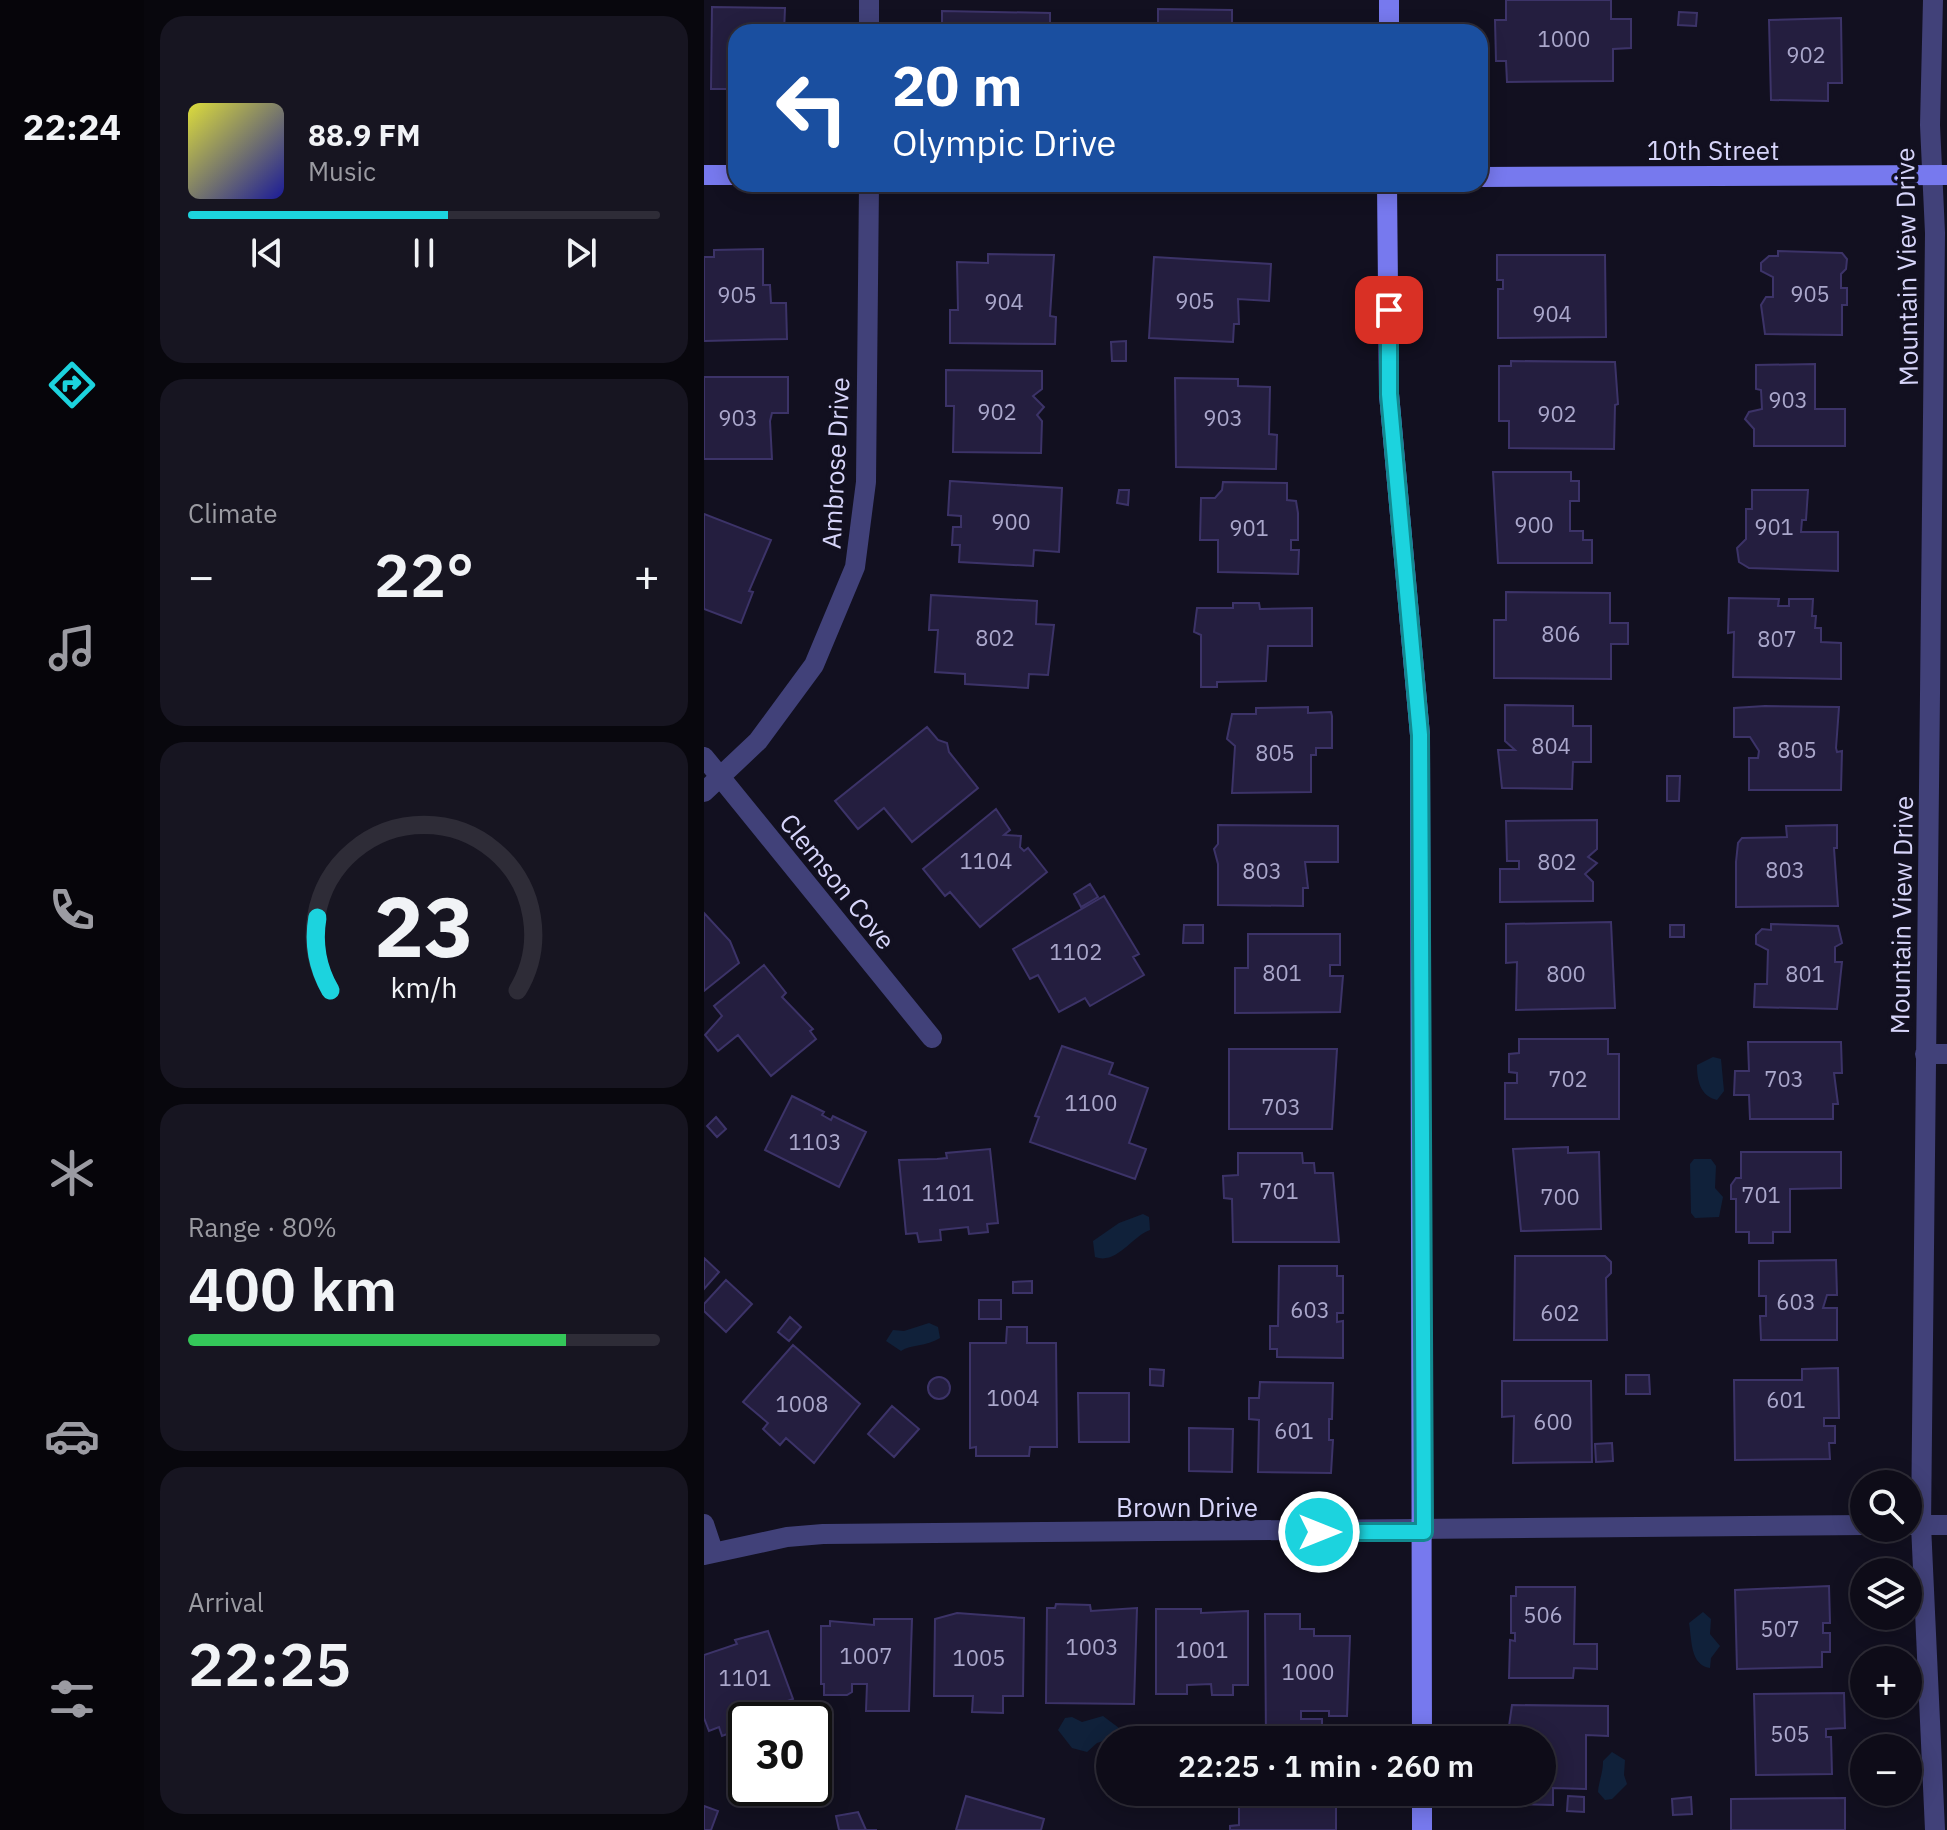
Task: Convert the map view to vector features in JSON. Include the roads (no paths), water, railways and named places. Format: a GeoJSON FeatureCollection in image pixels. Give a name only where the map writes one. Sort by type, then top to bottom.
{"type":"FeatureCollection","features":[{"type":"Feature","properties":{"kind":"street"},"geometry":{"type":"LineString","coordinates":[[869,0],[869,24]]}},
{"type":"Feature","properties":{"kind":"street"},"geometry":{"type":"LineString","coordinates":[[1389,0],[1389,24]]}},
{"type":"Feature","properties":{"kind":"street","name":"Mountain View Drive"},"geometry":{"type":"LineString","coordinates":[[1915,1470],[1925,1054],[1935,233],[1939,175],[1933,0]]}},
{"type":"Feature","properties":{"kind":"street"},"geometry":{"type":"LineString","coordinates":[[704,175],[728,175]]}},
{"type":"Feature","properties":{"kind":"street","name":"10th Street"},"geometry":{"type":"LineString","coordinates":[[1488,177],[1939,175]]}},
{"type":"Feature","properties":{"kind":"street","name":"Ambrose Drive"},"geometry":{"type":"LineString","coordinates":[[704,792],[758,741],[814,665],[855,567],[866,482],[869,192]]}},
{"type":"Feature","properties":{"kind":"street"},"geometry":{"type":"LineString","coordinates":[[1387,192],[1389,394],[1420,735],[1422,1726]]}},
{"type":"Feature","properties":{"kind":"street","name":"Clemson Cove"},"geometry":{"type":"LineString","coordinates":[[704,757],[932,1038]]}},
{"type":"Feature","properties":{"kind":"street"},"geometry":{"type":"LineString","coordinates":[[1925,1054],[1947,1054]]}},
{"type":"Feature","properties":{"kind":"street"},"geometry":{"type":"LineString","coordinates":[[704,1524],[709,1553]]}},
{"type":"Feature","properties":{"kind":"street","name":"Brown Drive"},"geometry":{"type":"LineString","coordinates":[[709,1553],[787,1537],[823,1534],[1424,1532],[1850,1525]]}},
{"type":"Feature","properties":{"kind":"street"},"geometry":{"type":"LineString","coordinates":[[1922,1525],[1947,1525]]}},
{"type":"Feature","properties":{"kind":"street","name":"Mountain View Drive"},"geometry":{"type":"LineString","coordinates":[[1915,1542],[1935,1830]]}},
{"type":"Feature","properties":{"kind":"street"},"geometry":{"type":"LineString","coordinates":[[1422,1806],[1422,1830]]}},
{"type":"Feature","properties":{"kind":"water"},"geometry":{"type":"Polygon","coordinates":[[[1713,1057],[1721,1059],[1724,1091],[1717,1100],[1703,1091],[1697,1071],[1697,1065],[1713,1057]]]}},
{"type":"Feature","properties":{"kind":"water"},"geometry":{"type":"Polygon","coordinates":[[[1694,1159],[1711,1159],[1716,1166],[1715,1188],[1723,1197],[1719,1217],[1695,1218],[1691,1213],[1690,1164],[1694,1159]]]}},
{"type":"Feature","properties":{"kind":"water"},"geometry":{"type":"Polygon","coordinates":[[[1143,1214],[1149,1217],[1150,1230],[1117,1254],[1095,1257],[1093,1241],[1119,1223],[1143,1214]]]}},
{"type":"Feature","properties":{"kind":"water"},"geometry":{"type":"Polygon","coordinates":[[[929,1323],[938,1327],[940,1338],[935,1341],[901,1351],[886,1341],[893,1330],[904,1331],[929,1323]]]}},
{"type":"Feature","properties":{"kind":"water"},"geometry":{"type":"Polygon","coordinates":[[[1703,1612],[1711,1619],[1710,1634],[1720,1646],[1711,1658],[1710,1668],[1703,1666],[1695,1657],[1689,1623],[1703,1612]]]}},
{"type":"Feature","properties":{"kind":"water"},"geometry":{"type":"Polygon","coordinates":[[[1103,1716],[1116,1726],[1096,1726],[1096,1744],[1087,1752],[1072,1748],[1058,1730],[1065,1718],[1072,1717],[1082,1722],[1103,1716]]]}},
{"type":"Feature","properties":{"kind":"water"},"geometry":{"type":"Polygon","coordinates":[[[1612,1752],[1625,1760],[1627,1784],[1612,1799],[1605,1800],[1598,1792],[1603,1761],[1612,1752]]]}}]}
